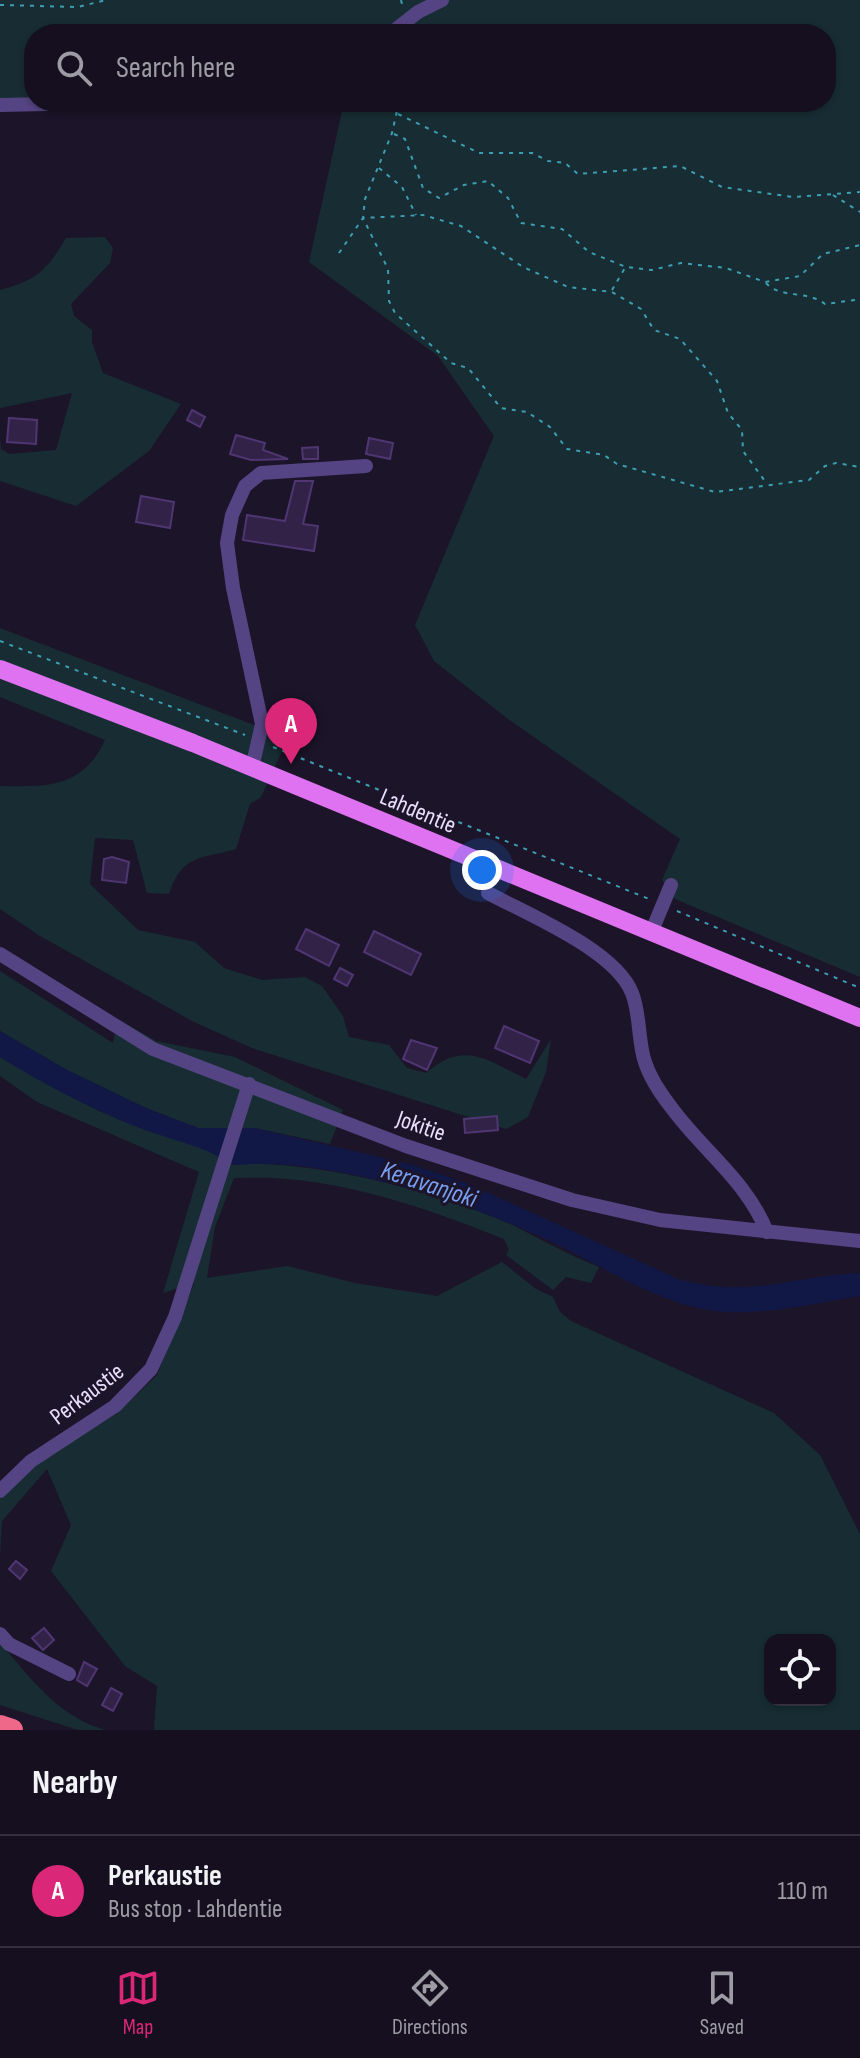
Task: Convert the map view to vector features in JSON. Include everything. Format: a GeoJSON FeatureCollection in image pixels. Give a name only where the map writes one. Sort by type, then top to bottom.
{"type":"FeatureCollection","features":[{"type":"Feature","properties":{"kind":"highway"},"geometry":{"type":"LineString","coordinates":[[0,1726],[12,1730]]}},
{"type":"Feature","properties":{"kind":"main road","name":"Lahdentie"},"geometry":{"type":"LineString","coordinates":[[0,669],[252,768],[860,1018]]}},
{"type":"Feature","properties":{"kind":"street"},"geometry":{"type":"LineString","coordinates":[[403,24],[442,0]]}},
{"type":"Feature","properties":{"kind":"street"},"geometry":{"type":"LineString","coordinates":[[0,105],[24,104]]}},
{"type":"Feature","properties":{"kind":"street"},"geometry":{"type":"LineString","coordinates":[[252,768],[262,724],[227,543],[232,515],[245,486],[261,473],[366,466]]}},
{"type":"Feature","properties":{"kind":"street"},"geometry":{"type":"LineString","coordinates":[[651,933],[671,885]]}},
{"type":"Feature","properties":{"kind":"street"},"geometry":{"type":"LineString","coordinates":[[488,893],[594,952],[622,976],[632,993],[644,1059],[653,1080],[672,1108],[756,1204],[767,1232]]}},
{"type":"Feature","properties":{"kind":"street","name":"Jokitie"},"geometry":{"type":"LineString","coordinates":[[0,954],[153,1049],[406,1146],[572,1200],[660,1220],[860,1241]]}},
{"type":"Feature","properties":{"kind":"street","name":"Perkaustie"},"geometry":{"type":"LineString","coordinates":[[0,1491],[31,1461],[115,1406],[151,1369],[175,1317],[249,1084]]}},
{"type":"Feature","properties":{"kind":"street"},"geometry":{"type":"LineString","coordinates":[[0,1634],[9,1644],[69,1674]]}},
{"type":"Feature","properties":{"kind":"path"},"geometry":{"type":"LineString","coordinates":[[0,5],[78,7],[106,0]]}},
{"type":"Feature","properties":{"kind":"path"},"geometry":{"type":"LineString","coordinates":[[339,253],[363,218],[365,199],[397,113],[479,153],[532,153],[548,161],[565,163],[578,174],[680,166],[722,187],[793,197],[860,192]]}},
{"type":"Feature","properties":{"kind":"path"},"geometry":{"type":"LineString","coordinates":[[392,133],[405,139],[423,188],[439,198],[464,185],[488,181],[508,198],[521,223],[562,229],[589,252],[626,267],[652,270],[681,263],[726,268],[765,282],[772,289],[816,297],[825,304],[855,300]]}},
{"type":"Feature","properties":{"kind":"path"},"geometry":{"type":"LineString","coordinates":[[378,168],[402,187],[416,216]]}},
{"type":"Feature","properties":{"kind":"path"},"geometry":{"type":"LineString","coordinates":[[832,194],[860,212]]}},
{"type":"Feature","properties":{"kind":"path"},"geometry":{"type":"LineString","coordinates":[[363,218],[416,216],[461,226],[523,267],[568,287],[612,292],[641,309],[654,330],[680,339],[717,381],[728,413],[742,430],[743,451],[768,485]]}},
{"type":"Feature","properties":{"kind":"path"},"geometry":{"type":"LineString","coordinates":[[363,218],[388,269],[389,301],[395,313],[451,363],[468,368],[501,408],[527,412],[550,427],[567,449],[604,455],[617,464],[715,492],[809,480],[825,466],[836,463],[860,467]]}},
{"type":"Feature","properties":{"kind":"path"},"geometry":{"type":"LineString","coordinates":[[765,282],[800,276],[823,254],[860,245]]}},
{"type":"Feature","properties":{"kind":"path"},"geometry":{"type":"LineString","coordinates":[[612,292],[626,267]]}},
{"type":"Feature","properties":{"kind":"path","name":"Lahdentie"},"geometry":{"type":"LineString","coordinates":[[0,641],[260,741],[860,988]]}},
{"type":"Feature","properties":{"kind":"green space"},"geometry":{"type":"Polygon","coordinates":[[[0,0],[860,0],[860,977],[675,899],[662,880],[680,839],[508,719],[434,661],[415,625],[494,436],[438,356],[309,262],[342,112],[836,112],[836,24],[24,24],[24,101],[0,102],[0,0]]]}},
{"type":"Feature","properties":{"kind":"green space"},"geometry":{"type":"Polygon","coordinates":[[[105,237],[113,248],[110,263],[71,304],[74,316],[92,330],[92,342],[103,373],[181,404],[149,451],[76,506],[0,481],[0,436],[1,449],[9,454],[56,450],[72,393],[0,408],[0,290],[40,272],[66,238],[105,237]]]}},
{"type":"Feature","properties":{"kind":"green space"},"geometry":{"type":"Polygon","coordinates":[[[0,628],[288,738],[261,797],[250,804],[236,849],[194,860],[180,872],[169,894],[147,893],[133,840],[95,838],[90,884],[138,930],[195,942],[224,968],[262,980],[305,977],[322,986],[343,1016],[349,1037],[389,1045],[407,1068],[426,1073],[452,1057],[476,1056],[526,1079],[551,1039],[546,1072],[528,1117],[506,1129],[252,1048],[194,1022],[40,936],[0,909],[0,786],[48,785],[75,776],[96,756],[105,740],[0,697],[0,628]]]}},
{"type":"Feature","properties":{"kind":"green space"},"geometry":{"type":"Polygon","coordinates":[[[0,971],[113,1043],[118,1019],[156,1041],[235,1057],[343,1110],[330,1144],[255,1128],[198,1128],[146,1108],[67,1070],[0,1031],[0,971]]]}},
{"type":"Feature","properties":{"kind":"green space"},"geometry":{"type":"Polygon","coordinates":[[[0,1057],[99,1111],[214,1151],[233,1165],[302,1167],[342,1173],[425,1193],[499,1219],[599,1267],[591,1283],[566,1277],[553,1290],[506,1255],[509,1250],[504,1239],[439,1214],[338,1186],[269,1178],[234,1178],[215,1227],[207,1278],[287,1266],[355,1283],[437,1296],[502,1262],[536,1289],[553,1297],[560,1312],[571,1321],[774,1413],[820,1455],[860,1534],[860,1730],[154,1730],[157,1686],[125,1666],[51,1571],[71,1525],[47,1469],[2,1521],[0,1558],[0,1495],[39,1461],[116,1414],[157,1375],[194,1283],[163,1293],[199,1172],[37,1102],[0,1076],[0,1057]]]}},
{"type":"Feature","properties":{"kind":"green space"},"geometry":{"type":"Polygon","coordinates":[[[0,1643],[59,1706],[88,1724],[105,1730],[78,1730],[0,1705],[0,1643]]]}},
{"type":"Feature","properties":{"kind":"water","name":"Keravanjoki"},"geometry":{"type":"Polygon","coordinates":[[[0,1031],[67,1070],[146,1108],[198,1128],[255,1128],[413,1165],[469,1184],[678,1279],[704,1285],[749,1287],[860,1273],[860,1296],[744,1312],[683,1304],[641,1288],[525,1230],[444,1199],[355,1175],[312,1168],[271,1164],[233,1165],[198,1148],[137,1127],[67,1095],[0,1057],[0,1031]]]}},
{"type":"Feature","properties":{"kind":"building"},"geometry":{"type":"Polygon","coordinates":[[[192,410],[205,417],[200,427],[187,420],[192,410]]]}},
{"type":"Feature","properties":{"kind":"building"},"geometry":{"type":"Polygon","coordinates":[[[9,418],[37,420],[36,444],[7,442],[9,418]]]}},
{"type":"Feature","properties":{"kind":"building"},"geometry":{"type":"Polygon","coordinates":[[[236,435],[265,443],[263,450],[288,459],[251,460],[230,454],[236,435]]]}},
{"type":"Feature","properties":{"kind":"building"},"geometry":{"type":"Polygon","coordinates":[[[369,438],[393,443],[390,459],[366,454],[369,438]]]}},
{"type":"Feature","properties":{"kind":"building"},"geometry":{"type":"Polygon","coordinates":[[[318,447],[318,459],[303,459],[302,448],[318,447]]]}},
{"type":"Feature","properties":{"kind":"building"},"geometry":{"type":"Polygon","coordinates":[[[295,481],[313,481],[303,524],[318,526],[314,551],[243,540],[247,515],[285,521],[295,481]]]}},
{"type":"Feature","properties":{"kind":"building"},"geometry":{"type":"Polygon","coordinates":[[[141,496],[174,502],[170,528],[136,522],[141,496]]]}},
{"type":"Feature","properties":{"kind":"building"},"geometry":{"type":"Polygon","coordinates":[[[112,857],[129,862],[126,883],[102,880],[104,859],[112,857]]]}},
{"type":"Feature","properties":{"kind":"building"},"geometry":{"type":"Polygon","coordinates":[[[306,929],[339,945],[329,966],[296,949],[306,929]]]}},
{"type":"Feature","properties":{"kind":"building"},"geometry":{"type":"Polygon","coordinates":[[[374,931],[421,954],[411,975],[364,952],[374,931]]]}},
{"type":"Feature","properties":{"kind":"building"},"geometry":{"type":"Polygon","coordinates":[[[340,968],[353,975],[347,986],[334,979],[340,968]]]}},
{"type":"Feature","properties":{"kind":"building"},"geometry":{"type":"Polygon","coordinates":[[[504,1026],[539,1041],[530,1063],[495,1048],[504,1026]]]}},
{"type":"Feature","properties":{"kind":"building"},"geometry":{"type":"Polygon","coordinates":[[[411,1040],[437,1048],[427,1070],[403,1059],[411,1040]]]}},
{"type":"Feature","properties":{"kind":"building"},"geometry":{"type":"Polygon","coordinates":[[[497,1116],[498,1130],[465,1133],[464,1119],[497,1116]]]}},
{"type":"Feature","properties":{"kind":"building"},"geometry":{"type":"Polygon","coordinates":[[[16,1561],[27,1570],[20,1579],[9,1569],[16,1561]]]}},
{"type":"Feature","properties":{"kind":"building"},"geometry":{"type":"Polygon","coordinates":[[[44,1628],[54,1640],[43,1650],[32,1638],[44,1628]]]}},
{"type":"Feature","properties":{"kind":"building"},"geometry":{"type":"Polygon","coordinates":[[[84,1662],[97,1669],[87,1686],[77,1680],[84,1662]]]}},
{"type":"Feature","properties":{"kind":"building"},"geometry":{"type":"Polygon","coordinates":[[[111,1688],[122,1694],[113,1711],[102,1705],[111,1688]]]}},
{"type":"Feature","properties":{"kind":"place","name":"Perkaustie"},"geometry":{"type":"Point","coordinates":[291,764]}}]}
